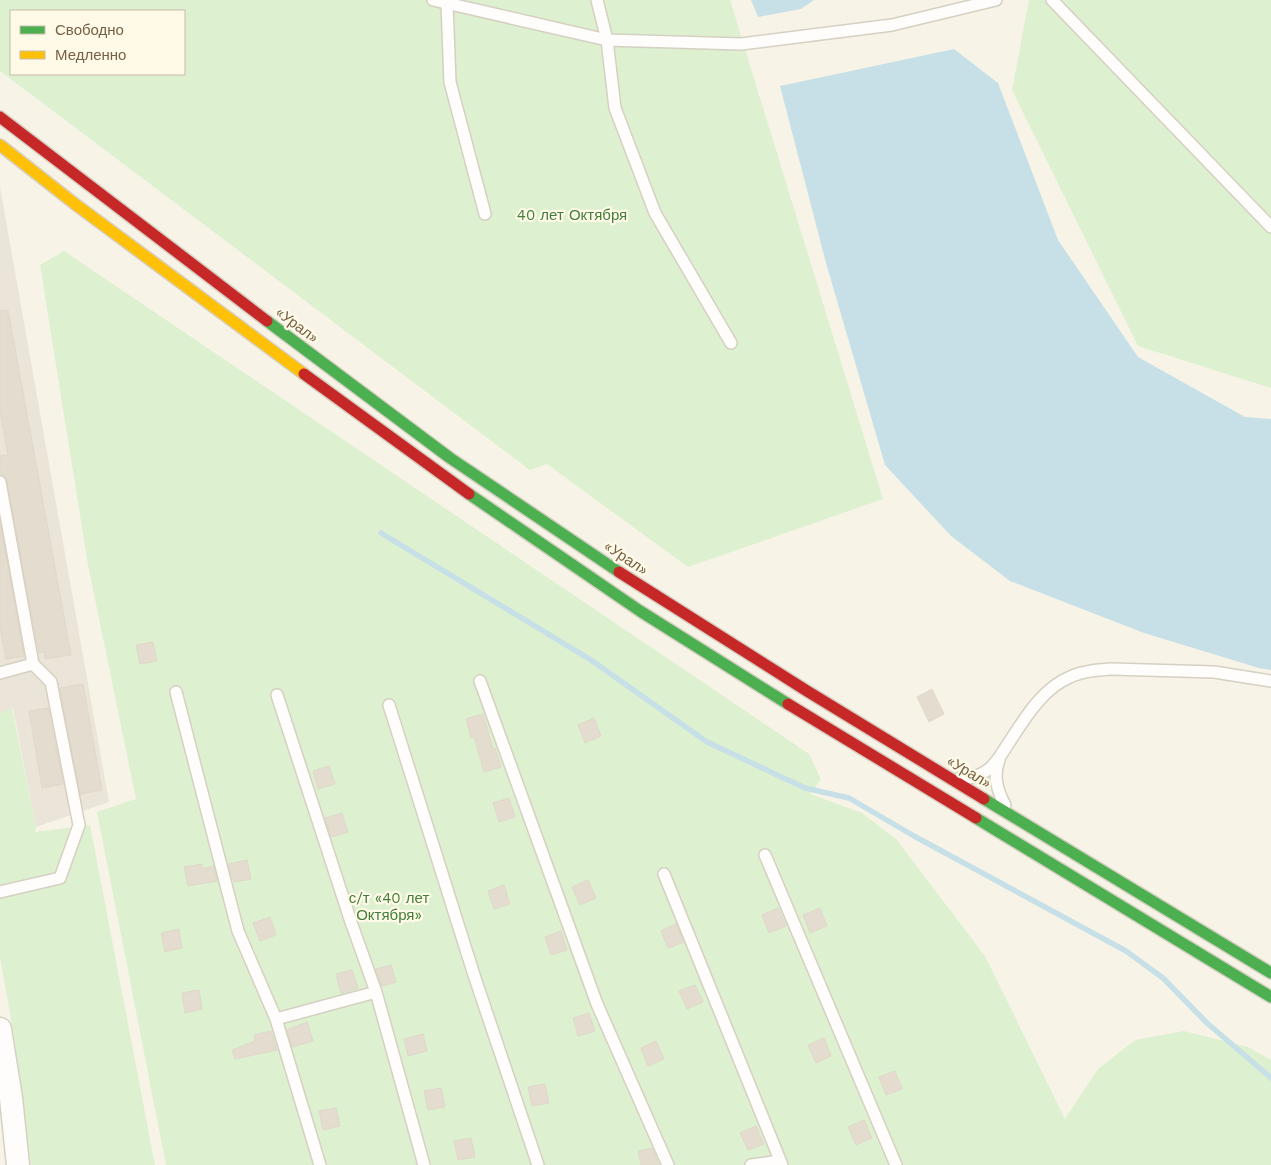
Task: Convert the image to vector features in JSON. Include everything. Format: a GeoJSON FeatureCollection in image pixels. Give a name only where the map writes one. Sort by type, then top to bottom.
{"type":"FeatureCollection","features":[{"type":"Feature","properties":{"kind":"highway","name":"«Урал»"},"geometry":{"type":"LineString","coordinates":[[0,117],[450,458],[650,592],[807,691],[1271,973]]}},
{"type":"Feature","properties":{"kind":"highway"},"geometry":{"type":"LineString","coordinates":[[0,145],[90,216],[423,462],[640,611],[795,709],[1271,997]]}},
{"type":"Feature","properties":{"kind":"street"},"geometry":{"type":"LineString","coordinates":[[0,1029],[11,1098],[18,1165]]}},
{"type":"Feature","properties":{"kind":"lane"},"geometry":{"type":"LineString","coordinates":[[433,0],[607,40],[742,44],[892,25],[996,0]]}},
{"type":"Feature","properties":{"kind":"lane"},"geometry":{"type":"LineString","coordinates":[[597,0],[607,40],[615,108],[655,213],[731,343]]}},
{"type":"Feature","properties":{"kind":"lane"},"geometry":{"type":"LineString","coordinates":[[1052,0],[1271,226]]}},
{"type":"Feature","properties":{"kind":"lane"},"geometry":{"type":"LineString","coordinates":[[446,3],[450,82],[485,214]]}},
{"type":"Feature","properties":{"kind":"lane"},"geometry":{"type":"LineString","coordinates":[[0,482],[33,664],[51,682],[78,825],[60,878],[0,892]]}},
{"type":"Feature","properties":{"kind":"lane"},"geometry":{"type":"LineString","coordinates":[[0,673],[33,664]]}},
{"type":"Feature","properties":{"kind":"lane"},"geometry":{"type":"LineString","coordinates":[[944,774],[963,778],[977,776],[989,769],[1033,708],[1050,690],[1070,677],[1095,670],[1112,669],[1214,672],[1271,681]]}},
{"type":"Feature","properties":{"kind":"lane"},"geometry":{"type":"LineString","coordinates":[[480,681],[597,1004],[668,1165]]}},
{"type":"Feature","properties":{"kind":"lane"},"geometry":{"type":"LineString","coordinates":[[176,692],[238,931],[276,1019],[320,1165]]}},
{"type":"Feature","properties":{"kind":"lane"},"geometry":{"type":"LineString","coordinates":[[277,695],[351,922],[376,992],[424,1165]]}},
{"type":"Feature","properties":{"kind":"lane"},"geometry":{"type":"LineString","coordinates":[[389,705],[471,965],[538,1165]]}},
{"type":"Feature","properties":{"kind":"lane"},"geometry":{"type":"LineString","coordinates":[[1000,756],[995,773],[997,787],[1006,806],[1018,819]]}},
{"type":"Feature","properties":{"kind":"lane"},"geometry":{"type":"LineString","coordinates":[[765,855],[896,1165]]}},
{"type":"Feature","properties":{"kind":"lane"},"geometry":{"type":"LineString","coordinates":[[664,874],[781,1163],[751,1165]]}},
{"type":"Feature","properties":{"kind":"lane"},"geometry":{"type":"LineString","coordinates":[[276,1019],[376,992]]}},
{"type":"Feature","properties":{"kind":"shaded area"},"geometry":{"type":"Polygon","coordinates":[[[0,187],[109,802],[36,827],[13,708],[0,714],[0,187]]]}},
{"type":"Feature","properties":{"kind":"green space","name":"40 лет Октября"},"geometry":{"type":"Polygon","coordinates":[[[0,0],[730,0],[883,499],[688,567],[547,464],[530,470],[0,71],[0,0]]]}},
{"type":"Feature","properties":{"kind":"green space"},"geometry":{"type":"Polygon","coordinates":[[[1029,0],[1271,0],[1271,388],[1138,346],[1012,90],[1029,0]]]}},
{"type":"Feature","properties":{"kind":"green space","name":"с/т «40 лет Октября»"},"geometry":{"type":"Polygon","coordinates":[[[64,251],[809,754],[821,779],[810,794],[862,813],[896,839],[985,956],[1065,1119],[1098,1069],[1135,1040],[1184,1031],[1248,1047],[1271,1060],[1271,1165],[166,1165],[97,812],[136,799],[88,565],[40,265],[64,251]]]}},
{"type":"Feature","properties":{"kind":"green space"},"geometry":{"type":"Polygon","coordinates":[[[12,708],[36,827],[35,832],[90,825],[155,1165],[31,1165],[15,1042],[0,957],[0,714],[12,708]]]}},
{"type":"Feature","properties":{"kind":"water"},"geometry":{"type":"Polygon","coordinates":[[[751,0],[814,0],[801,9],[758,17],[751,0]]]}},
{"type":"Feature","properties":{"kind":"water"},"geometry":{"type":"Polygon","coordinates":[[[954,49],[998,83],[1058,240],[1138,357],[1245,417],[1271,419],[1271,670],[1144,633],[1010,581],[951,536],[885,465],[826,263],[780,86],[954,49]]]}},
{"type":"Feature","properties":{"kind":"building"},"geometry":{"type":"Polygon","coordinates":[[[8,310],[71,655],[45,659],[44,652],[39,653],[7,481],[5,477],[0,475],[0,456],[8,455],[0,412],[0,311],[8,310]]]}},
{"type":"Feature","properties":{"kind":"building"},"geometry":{"type":"Polygon","coordinates":[[[0,524],[24,656],[6,659],[0,627],[0,524]]]}},
{"type":"Feature","properties":{"kind":"building"},"geometry":{"type":"Polygon","coordinates":[[[153,642],[157,661],[140,664],[136,645],[153,642]]]}},
{"type":"Feature","properties":{"kind":"building"},"geometry":{"type":"Polygon","coordinates":[[[83,684],[102,790],[80,794],[60,688],[83,684]]]}},
{"type":"Feature","properties":{"kind":"building"},"geometry":{"type":"Polygon","coordinates":[[[932,689],[944,714],[929,722],[917,697],[932,689]]]}},
{"type":"Feature","properties":{"kind":"building"},"geometry":{"type":"Polygon","coordinates":[[[48,708],[63,784],[42,788],[29,711],[48,708]]]}},
{"type":"Feature","properties":{"kind":"building"},"geometry":{"type":"Polygon","coordinates":[[[483,714],[493,749],[495,748],[501,767],[484,772],[474,737],[471,738],[466,719],[483,714]]]}},
{"type":"Feature","properties":{"kind":"building"},"geometry":{"type":"Polygon","coordinates":[[[594,718],[601,736],[585,743],[578,725],[594,718]]]}},
{"type":"Feature","properties":{"kind":"building"},"geometry":{"type":"Polygon","coordinates":[[[329,766],[335,784],[318,789],[313,771],[329,766]]]}},
{"type":"Feature","properties":{"kind":"building"},"geometry":{"type":"Polygon","coordinates":[[[509,798],[515,817],[499,822],[493,803],[509,798]]]}},
{"type":"Feature","properties":{"kind":"building"},"geometry":{"type":"Polygon","coordinates":[[[342,813],[348,832],[331,837],[325,818],[342,813]]]}},
{"type":"Feature","properties":{"kind":"building"},"geometry":{"type":"Polygon","coordinates":[[[247,860],[251,879],[234,882],[228,864],[247,860]]]}},
{"type":"Feature","properties":{"kind":"building"},"geometry":{"type":"Polygon","coordinates":[[[202,864],[202,869],[214,866],[217,881],[188,886],[184,867],[202,864]]]}},
{"type":"Feature","properties":{"kind":"building"},"geometry":{"type":"Polygon","coordinates":[[[588,880],[596,898],[580,905],[572,887],[588,880]]]}},
{"type":"Feature","properties":{"kind":"building"},"geometry":{"type":"Polygon","coordinates":[[[504,885],[510,904],[494,909],[488,891],[504,885]]]}},
{"type":"Feature","properties":{"kind":"building"},"geometry":{"type":"Polygon","coordinates":[[[778,908],[786,926],[769,933],[762,915],[778,908]]]}},
{"type":"Feature","properties":{"kind":"building"},"geometry":{"type":"Polygon","coordinates":[[[820,908],[827,926],[810,933],[803,915],[820,908]]]}},
{"type":"Feature","properties":{"kind":"building"},"geometry":{"type":"Polygon","coordinates":[[[270,917],[276,935],[260,941],[253,923],[270,917]]]}},
{"type":"Feature","properties":{"kind":"building"},"geometry":{"type":"Polygon","coordinates":[[[676,924],[684,942],[668,948],[661,931],[676,924]]]}},
{"type":"Feature","properties":{"kind":"building"},"geometry":{"type":"Polygon","coordinates":[[[179,929],[182,948],[165,952],[161,933],[179,929]]]}},
{"type":"Feature","properties":{"kind":"building"},"geometry":{"type":"Polygon","coordinates":[[[561,931],[567,950],[551,955],[545,937],[561,931]]]}},
{"type":"Feature","properties":{"kind":"building"},"geometry":{"type":"Polygon","coordinates":[[[391,965],[396,982],[382,986],[376,969],[391,965]]]}},
{"type":"Feature","properties":{"kind":"building"},"geometry":{"type":"Polygon","coordinates":[[[352,970],[358,988],[341,993],[336,974],[352,970]]]}},
{"type":"Feature","properties":{"kind":"building"},"geometry":{"type":"Polygon","coordinates":[[[695,985],[703,1002],[687,1009],[679,991],[695,985]]]}},
{"type":"Feature","properties":{"kind":"building"},"geometry":{"type":"Polygon","coordinates":[[[199,990],[202,1009],[185,1013],[182,993],[199,990]]]}},
{"type":"Feature","properties":{"kind":"building"},"geometry":{"type":"Polygon","coordinates":[[[589,1013],[595,1031],[578,1036],[573,1018],[589,1013]]]}},
{"type":"Feature","properties":{"kind":"building"},"geometry":{"type":"Polygon","coordinates":[[[307,1022],[313,1041],[292,1047],[287,1030],[307,1022]]]}},
{"type":"Feature","properties":{"kind":"building"},"geometry":{"type":"Polygon","coordinates":[[[271,1031],[277,1050],[235,1059],[232,1050],[255,1041],[254,1035],[271,1031]]]}},
{"type":"Feature","properties":{"kind":"building"},"geometry":{"type":"Polygon","coordinates":[[[423,1034],[427,1051],[408,1056],[404,1039],[423,1034]]]}},
{"type":"Feature","properties":{"kind":"building"},"geometry":{"type":"Polygon","coordinates":[[[824,1038],[831,1056],[816,1063],[808,1045],[824,1038]]]}},
{"type":"Feature","properties":{"kind":"building"},"geometry":{"type":"Polygon","coordinates":[[[656,1041],[664,1059],[648,1066],[641,1048],[656,1041]]]}},
{"type":"Feature","properties":{"kind":"building"},"geometry":{"type":"Polygon","coordinates":[[[895,1071],[902,1089],[886,1095],[879,1077],[895,1071]]]}},
{"type":"Feature","properties":{"kind":"building"},"geometry":{"type":"Polygon","coordinates":[[[545,1084],[549,1103],[532,1106],[528,1087],[545,1084]]]}},
{"type":"Feature","properties":{"kind":"building"},"geometry":{"type":"Polygon","coordinates":[[[441,1088],[445,1107],[428,1110],[424,1091],[441,1088]]]}},
{"type":"Feature","properties":{"kind":"building"},"geometry":{"type":"Polygon","coordinates":[[[336,1108],[340,1126],[323,1130],[319,1111],[336,1108]]]}},
{"type":"Feature","properties":{"kind":"building"},"geometry":{"type":"Polygon","coordinates":[[[864,1120],[872,1138],[856,1145],[848,1127],[864,1120]]]}},
{"type":"Feature","properties":{"kind":"building"},"geometry":{"type":"Polygon","coordinates":[[[756,1126],[764,1144],[748,1150],[740,1133],[756,1126]]]}},
{"type":"Feature","properties":{"kind":"building"},"geometry":{"type":"Polygon","coordinates":[[[471,1138],[475,1157],[458,1160],[454,1141],[471,1138]]]}},
{"type":"Feature","properties":{"kind":"building"},"geometry":{"type":"Polygon","coordinates":[[[652,1148],[659,1165],[641,1165],[638,1151],[652,1148]]]}},
{"type":"Feature","properties":{"kind":"waterway"},"geometry":{"type":"LineString","coordinates":[[381,533],[591,660],[707,742],[805,788],[849,798],[914,836],[1126,951],[1163,978],[1207,1023],[1271,1078]]}},
{"type":"Feature","properties":{"kind":"traffic: fast"},"geometry":{"type":"LineString","coordinates":[[267,321],[450,458],[619,572]]}},
{"type":"Feature","properties":{"kind":"traffic: fast"},"geometry":{"type":"LineString","coordinates":[[469,494],[640,611],[788,704]]}},
{"type":"Feature","properties":{"kind":"traffic: fast"},"geometry":{"type":"LineString","coordinates":[[984,799],[1271,973]]}},
{"type":"Feature","properties":{"kind":"traffic: fast"},"geometry":{"type":"LineString","coordinates":[[976,818],[1271,997]]}},
{"type":"Feature","properties":{"kind":"traffic: slow"},"geometry":{"type":"LineString","coordinates":[[0,145],[75,204],[304,374]]}},
{"type":"Feature","properties":{"kind":"traffic: jam"},"geometry":{"type":"LineString","coordinates":[[0,117],[267,321]]}},
{"type":"Feature","properties":{"kind":"traffic: jam"},"geometry":{"type":"LineString","coordinates":[[304,374],[469,494]]}},
{"type":"Feature","properties":{"kind":"traffic: jam"},"geometry":{"type":"LineString","coordinates":[[619,572],[807,691],[984,799]]}},
{"type":"Feature","properties":{"kind":"traffic: jam"},"geometry":{"type":"LineString","coordinates":[[788,704],[976,818]]}}]}
